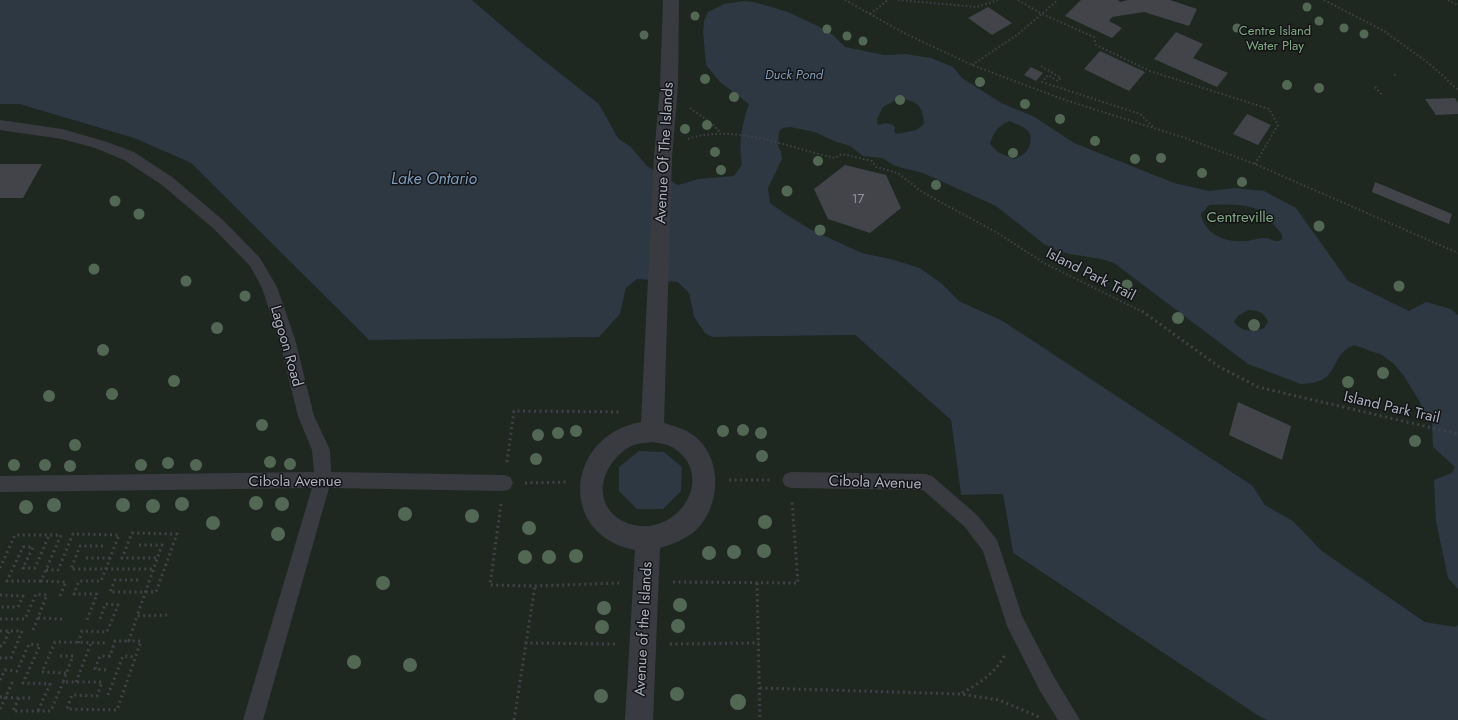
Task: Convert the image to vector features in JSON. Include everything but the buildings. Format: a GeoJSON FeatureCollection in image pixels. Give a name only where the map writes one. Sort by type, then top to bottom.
{"type":"FeatureCollection","features":[{"type":"Feature","properties":{"kind":"street","name":"Avenue Of The Islands"},"geometry":{"type":"LineString","coordinates":[[652,422],[663,153],[669,86],[671,0]]}},
{"type":"Feature","properties":{"kind":"street"},"geometry":{"type":"LineString","coordinates":[[652,422],[668,434],[682,441],[693,451],[701,464],[704,480],[702,497],[695,513],[682,526],[666,535],[648,539],[628,537],[612,529],[599,516],[592,500],[591,482],[595,466],[605,452],[618,440],[634,434],[652,422]]}},
{"type":"Feature","properties":{"kind":"street","name":"Avenue of the Islands"},"geometry":{"type":"LineString","coordinates":[[639,720],[648,539]]}},
{"type":"Feature","properties":{"kind":"lane","name":"Lagoon Road"},"geometry":{"type":"LineString","coordinates":[[0,125],[62,134],[99,144],[129,156],[167,181],[219,225],[256,262],[268,287],[287,339],[306,416],[321,450],[323,480],[253,720]]}},
{"type":"Feature","properties":{"kind":"lane","name":"Cibola Avenue"},"geometry":{"type":"LineString","coordinates":[[0,484],[323,480],[504,483]]}},
{"type":"Feature","properties":{"kind":"lane","name":"Cibola Avenue"},"geometry":{"type":"LineString","coordinates":[[791,480],[926,482],[971,521],[991,546],[1014,619],[1047,684],[1070,720]]}},
{"type":"Feature","properties":{"kind":"path"},"geometry":{"type":"LineString","coordinates":[[845,0],[902,32],[972,65],[1062,99],[1155,128],[1255,164],[1458,253]]}},
{"type":"Feature","properties":{"kind":"path"},"geometry":{"type":"LineString","coordinates":[[870,14],[888,0]]}},
{"type":"Feature","properties":{"kind":"path"},"geometry":{"type":"LineString","coordinates":[[898,0],[977,7],[998,0]]}},
{"type":"Feature","properties":{"kind":"path"},"geometry":{"type":"LineString","coordinates":[[1018,0],[1042,14],[1094,37],[1096,45],[1150,71],[1269,109],[1278,125],[1255,164]]}},
{"type":"Feature","properties":{"kind":"path"},"geometry":{"type":"LineString","coordinates":[[972,65],[1010,39],[1058,0]]}},
{"type":"Feature","properties":{"kind":"path"},"geometry":{"type":"LineString","coordinates":[[1324,0],[1384,31],[1431,65],[1458,90]]}},
{"type":"Feature","properties":{"kind":"path"},"geometry":{"type":"LineString","coordinates":[[1448,0],[1458,5]]}},
{"type":"Feature","properties":{"kind":"path"},"geometry":{"type":"LineString","coordinates":[[1041,66],[1061,78],[1058,81],[1048,75],[1042,82],[1140,114],[1155,128]]}},
{"type":"Feature","properties":{"kind":"path"},"geometry":{"type":"LineString","coordinates":[[669,86],[691,108],[711,123],[720,133]]}},
{"type":"Feature","properties":{"kind":"path"},"geometry":{"type":"LineString","coordinates":[[1376,87],[1382,95]]}},
{"type":"Feature","properties":{"kind":"path","name":"Island Park Trail"},"geometry":{"type":"LineString","coordinates":[[663,153],[697,136],[720,133],[782,143],[806,152],[835,158],[842,154],[872,161],[876,167],[898,173],[922,192],[996,232],[1044,263],[1144,312],[1218,366],[1258,386],[1292,396],[1364,411],[1458,434]]}},
{"type":"Feature","properties":{"kind":"path"},"geometry":{"type":"LineString","coordinates":[[652,422],[514,411],[490,585],[535,586],[646,582],[798,583],[791,480],[704,480]]}},
{"type":"Feature","properties":{"kind":"path"},"geometry":{"type":"LineString","coordinates":[[504,483],[591,482]]}},
{"type":"Feature","properties":{"kind":"path"},"geometry":{"type":"LineString","coordinates":[[138,580],[115,580],[110,592],[156,592],[177,534],[132,533],[122,558],[158,558]]}},
{"type":"Feature","properties":{"kind":"path"},"geometry":{"type":"LineString","coordinates":[[46,570],[58,570],[73,534],[120,535],[102,581],[79,581],[74,594],[97,594],[87,620]]}},
{"type":"Feature","properties":{"kind":"path"},"geometry":{"type":"LineString","coordinates":[[0,568],[15,535],[61,535],[41,581]]}},
{"type":"Feature","properties":{"kind":"path"},"geometry":{"type":"LineString","coordinates":[[49,535],[35,568],[23,568],[33,547],[23,547],[7,581],[66,582],[60,596]]}},
{"type":"Feature","properties":{"kind":"path"},"geometry":{"type":"LineString","coordinates":[[129,641],[162,545],[139,546]]}},
{"type":"Feature","properties":{"kind":"path"},"geometry":{"type":"LineString","coordinates":[[103,546],[80,546],[71,570],[154,570]]}},
{"type":"Feature","properties":{"kind":"path"},"geometry":{"type":"LineString","coordinates":[[86,558],[111,558]]}},
{"type":"Feature","properties":{"kind":"path"},"geometry":{"type":"LineString","coordinates":[[757,583],[760,720]]}},
{"type":"Feature","properties":{"kind":"path"},"geometry":{"type":"LineString","coordinates":[[514,720],[535,586]]}},
{"type":"Feature","properties":{"kind":"path"},"geometry":{"type":"LineString","coordinates":[[0,619],[25,619],[36,594],[47,596],[33,630]]}},
{"type":"Feature","properties":{"kind":"path"},"geometry":{"type":"LineString","coordinates":[[0,596],[23,596],[18,607],[0,607]]}},
{"type":"Feature","properties":{"kind":"path"},"geometry":{"type":"LineString","coordinates":[[78,642],[82,632],[107,632],[118,605],[105,604],[100,619]]}},
{"type":"Feature","properties":{"kind":"path"},"geometry":{"type":"LineString","coordinates":[[137,616],[167,615]]}},
{"type":"Feature","properties":{"kind":"path"},"geometry":{"type":"LineString","coordinates":[[38,618],[62,619]]}},
{"type":"Feature","properties":{"kind":"path"},"geometry":{"type":"LineString","coordinates":[[961,694],[981,682],[1000,666],[1009,646],[1014,619]]}},
{"type":"Feature","properties":{"kind":"path"},"geometry":{"type":"LineString","coordinates":[[0,630],[22,631],[11,658],[0,658]]}},
{"type":"Feature","properties":{"kind":"path"},"geometry":{"type":"LineString","coordinates":[[0,646],[3,646],[9,631]]}},
{"type":"Feature","properties":{"kind":"path"},"geometry":{"type":"LineString","coordinates":[[63,682],[102,682],[97,696],[72,695],[67,709],[117,710],[141,641],[116,641],[110,656],[100,656],[95,669],[106,670]]}},
{"type":"Feature","properties":{"kind":"path"},"geometry":{"type":"LineString","coordinates":[[66,673],[42,672],[55,642],[104,644]]}},
{"type":"Feature","properties":{"kind":"path"},"geometry":{"type":"LineString","coordinates":[[76,682],[91,643]]}},
{"type":"Feature","properties":{"kind":"path"},"geometry":{"type":"LineString","coordinates":[[0,680],[4,670],[17,671],[29,644],[40,644],[23,683],[50,684],[38,711]]}},
{"type":"Feature","properties":{"kind":"path"},"geometry":{"type":"LineString","coordinates":[[19,698],[14,711],[51,711],[73,656],[60,656]]}},
{"type":"Feature","properties":{"kind":"path"},"geometry":{"type":"LineString","coordinates":[[108,695],[123,656],[136,657]]}},
{"type":"Feature","properties":{"kind":"path"},"geometry":{"type":"LineString","coordinates":[[0,710],[12,681]]}},
{"type":"Feature","properties":{"kind":"path"},"geometry":{"type":"LineString","coordinates":[[760,688],[961,694],[999,700],[1042,719]]}},
{"type":"Feature","properties":{"kind":"path"},"geometry":{"type":"LineString","coordinates":[[0,697],[30,698]]}},
{"type":"Feature","properties":{"kind":"green space","name":"Centreville"},"geometry":{"type":"Polygon","coordinates":[[[472,0],[1458,0],[1458,629],[1425,622],[1322,551],[1293,521],[1265,505],[1253,486],[1003,321],[959,301],[941,283],[920,268],[891,259],[862,253],[810,229],[783,213],[698,179],[678,185],[647,166],[631,147],[618,138],[599,104],[527,47],[472,0]]]}},
{"type":"Feature","properties":{"kind":"green space"},"geometry":{"type":"Polygon","coordinates":[[[0,104],[19,104],[134,138],[191,163],[369,340],[620,314],[626,288],[637,279],[678,281],[689,293],[694,317],[712,337],[855,335],[951,420],[961,495],[1003,494],[1013,553],[1267,720],[0,720],[0,104]]]}},
{"type":"Feature","properties":{"kind":"water","name":"Lake Ontario"},"geometry":{"type":"Polygon","coordinates":[[[0,0],[472,0],[527,47],[599,104],[618,138],[631,147],[647,166],[678,185],[698,179],[734,176],[742,165],[740,149],[741,134],[749,104],[720,82],[706,65],[703,32],[704,21],[708,12],[724,4],[744,1],[754,2],[788,12],[833,35],[845,47],[884,55],[905,54],[931,58],[953,67],[962,78],[1003,104],[1033,116],[1074,143],[1174,183],[1209,191],[1234,188],[1264,191],[1296,208],[1348,281],[1409,311],[1426,302],[1451,309],[1458,315],[1458,589],[1448,578],[1436,521],[1434,480],[1452,473],[1455,467],[1433,447],[1432,423],[1423,413],[1420,402],[1404,376],[1394,364],[1382,355],[1354,345],[1345,350],[1333,369],[1323,379],[1314,383],[1301,384],[1248,364],[1114,263],[1055,250],[1044,244],[996,206],[923,173],[895,166],[882,158],[863,156],[850,146],[834,141],[815,132],[790,127],[783,128],[779,131],[778,146],[782,159],[768,188],[770,203],[810,229],[862,253],[891,259],[920,268],[941,283],[959,301],[1003,321],[1253,486],[1265,505],[1293,521],[1322,551],[1425,622],[1455,627],[1458,625],[1458,720],[1267,720],[1259,716],[1013,553],[1003,494],[961,495],[951,420],[855,335],[712,337],[705,333],[694,317],[689,293],[678,282],[637,279],[626,288],[620,314],[599,337],[369,340],[191,163],[134,138],[19,104],[0,104],[0,0]],[[898,99],[883,107],[877,119],[878,125],[886,123],[893,125],[895,128],[894,132],[897,134],[916,130],[924,124],[922,112],[918,105],[914,102],[898,99]],[[1009,121],[996,130],[990,144],[999,153],[1014,159],[1026,152],[1031,139],[1028,131],[1009,121]],[[1209,205],[1201,214],[1203,222],[1207,228],[1212,233],[1225,239],[1232,241],[1248,241],[1266,238],[1279,241],[1282,239],[1282,234],[1268,217],[1255,208],[1239,205],[1209,205]],[[1248,310],[1238,316],[1234,322],[1240,328],[1248,330],[1264,328],[1268,322],[1263,314],[1255,311],[1248,310]]]}},
{"type":"Feature","properties":{"kind":"water"},"geometry":{"type":"Polygon","coordinates":[[[639,451],[664,452],[682,467],[681,491],[663,509],[637,509],[619,491],[619,467],[639,451]]]}},
{"type":"Feature","properties":{"kind":"park label","name":"Centre Island Water Play"},"geometry":{"type":"Point","coordinates":[1275,38]}},
{"type":"Feature","properties":{"kind":"water label","name":"Duck Pond"},"geometry":{"type":"Point","coordinates":[794,74]}}]}
